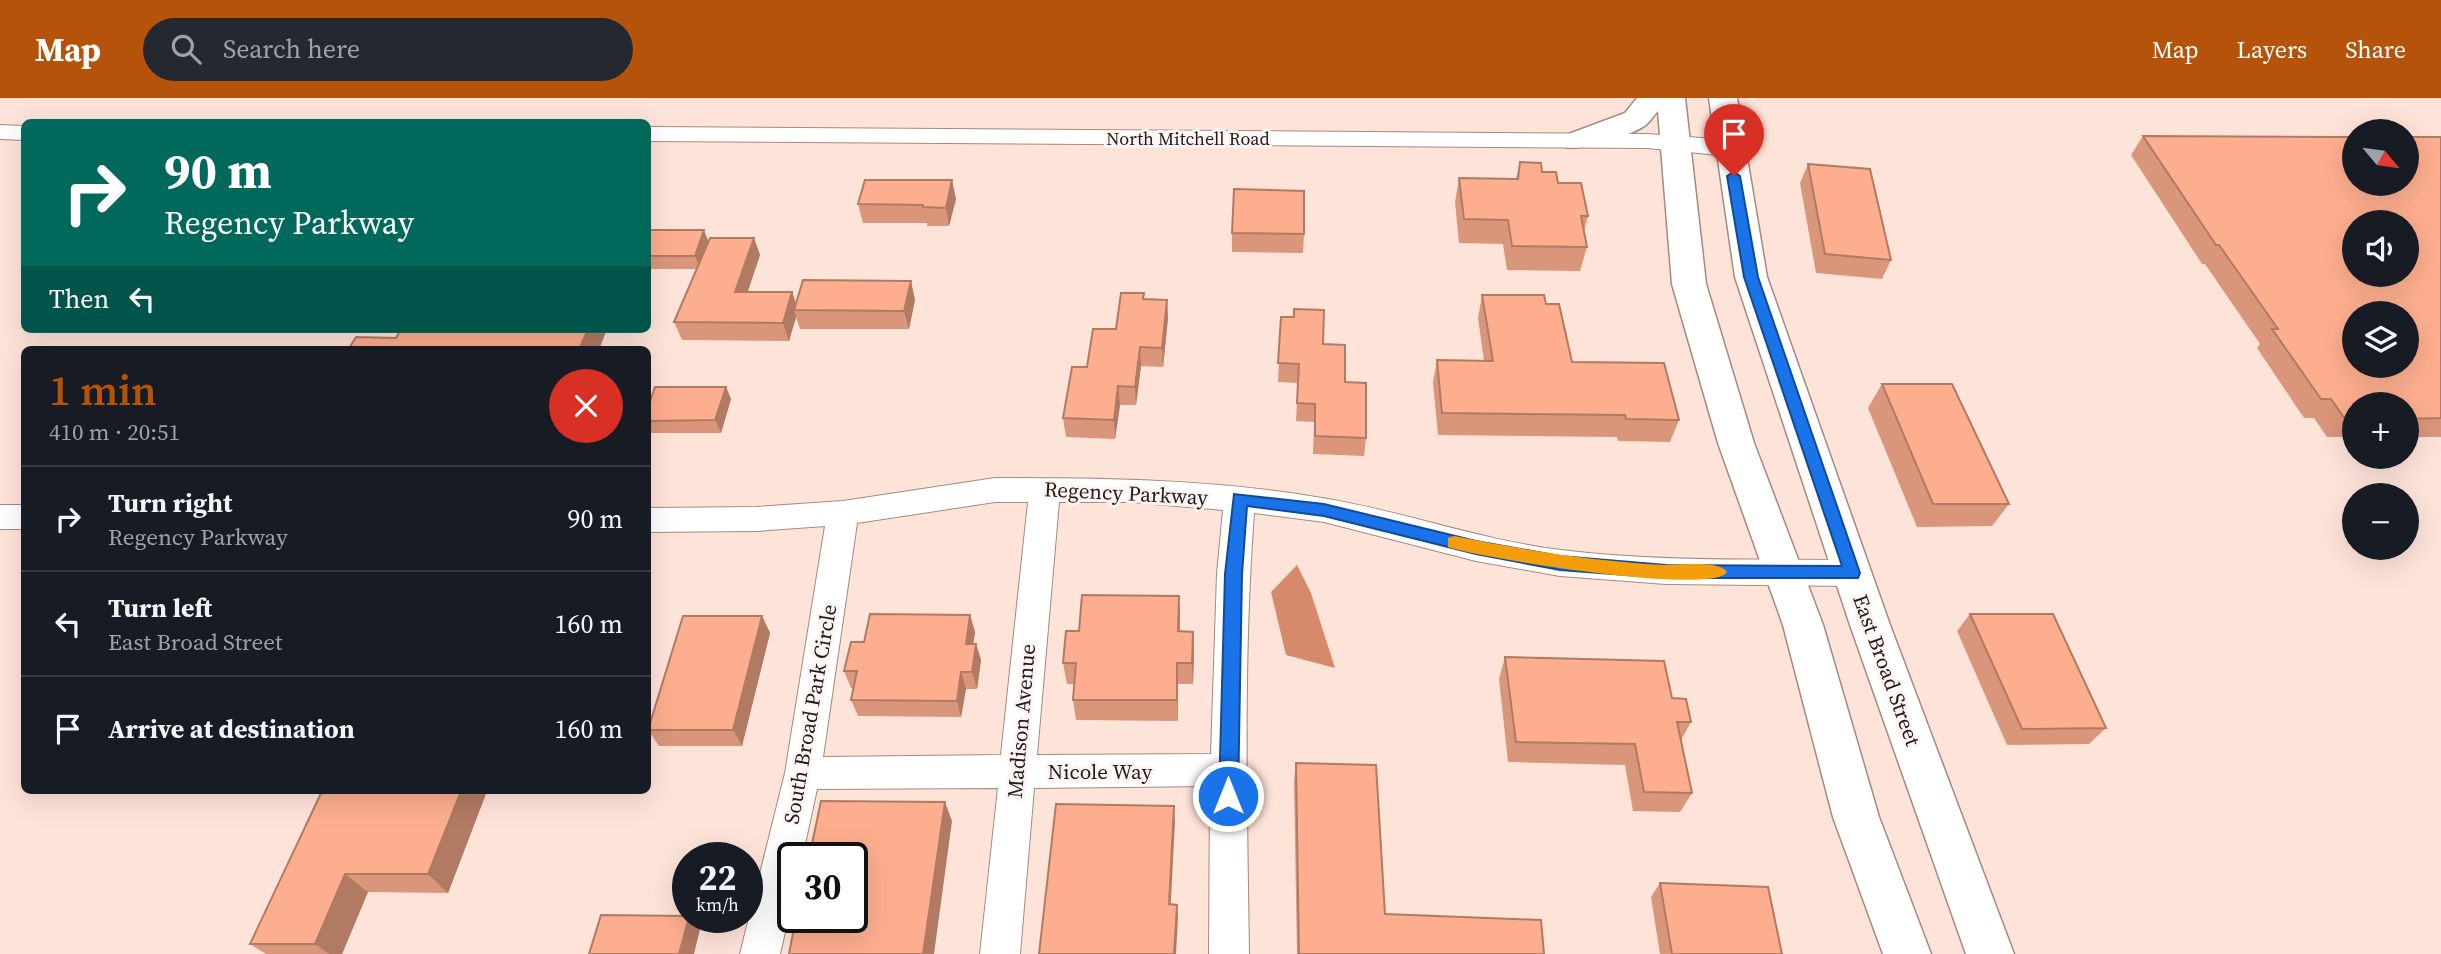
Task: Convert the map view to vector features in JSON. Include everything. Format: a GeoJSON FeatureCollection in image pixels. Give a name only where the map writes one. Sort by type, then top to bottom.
{"type":"FeatureCollection","features":[{"type":"Feature","properties":{"kind":"main road"},"geometry":{"type":"LineString","coordinates":[[1577,141],[1635,119],[1653,98]]}},
{"type":"Feature","properties":{"kind":"main road"},"geometry":{"type":"LineString","coordinates":[[1671,98],[1678,144],[1689,284],[1736,443],[1803,625],[1857,817],[1907,954]]}},
{"type":"Feature","properties":{"kind":"main road","name":"East Broad Street"},"geometry":{"type":"LineString","coordinates":[[1723,98],[1751,277],[1852,573],[1990,954]]}},
{"type":"Feature","properties":{"kind":"street"},"geometry":{"type":"LineString","coordinates":[[0,132],[21,132]]}},
{"type":"Feature","properties":{"kind":"street","name":"North Mitchell Road"},"geometry":{"type":"LineString","coordinates":[[651,134],[1577,141],[1729,148]]}},
{"type":"Feature","properties":{"kind":"street","name":"Madison Avenue"},"geometry":{"type":"LineString","coordinates":[[1000,954],[1045,489]]}},
{"type":"Feature","properties":{"kind":"street","name":"Regency Parkway"},"geometry":{"type":"LineString","coordinates":[[651,520],[756,519],[844,513],[995,490],[1130,490],[1239,499],[1324,510],[1476,548],[1560,563],[1666,571],[1852,573]]}},
{"type":"Feature","properties":{"kind":"street"},"geometry":{"type":"LineString","coordinates":[[1229,954],[1228,770],[1233,574],[1239,499]]}},
{"type":"Feature","properties":{"kind":"street","name":"South Broad Park Circle"},"geometry":{"type":"LineString","coordinates":[[760,954],[803,773],[844,513]]}},
{"type":"Feature","properties":{"kind":"street"},"geometry":{"type":"LineString","coordinates":[[0,517],[21,517]]}},
{"type":"Feature","properties":{"kind":"street","name":"Nicole Way"},"geometry":{"type":"LineString","coordinates":[[803,773],[1228,770]]}},
{"type":"Feature","properties":{"kind":"shaded area"},"geometry":{"type":"Polygon","coordinates":[[[1297,565],[1311,593],[1335,668],[1286,655],[1271,592],[1297,565]]]}},
{"type":"Feature","properties":{"kind":"building"},"geometry":{"type":"Polygon","coordinates":[[[2143,136],[2342,137],[2342,196],[2419,196],[2419,137],[2441,137],[2441,418],[2419,419],[2419,392],[2342,392],[2342,415],[2331,399],[2321,399],[2272,329],[2278,329],[2219,245],[2216,245],[2143,136]]]}},
{"type":"Feature","properties":{"kind":"building"},"geometry":{"type":"Polygon","coordinates":[[[1520,162],[1541,163],[1542,172],[1556,172],[1558,183],[1581,183],[1588,216],[1581,216],[1587,247],[1512,246],[1508,220],[1464,219],[1459,178],[1518,179],[1520,162]]]}},
{"type":"Feature","properties":{"kind":"building"},"geometry":{"type":"Polygon","coordinates":[[[1808,164],[1870,169],[1891,260],[1825,254],[1808,164]]]}},
{"type":"Feature","properties":{"kind":"building"},"geometry":{"type":"Polygon","coordinates":[[[865,180],[952,180],[946,208],[858,204],[865,180]]]}},
{"type":"Feature","properties":{"kind":"building"},"geometry":{"type":"Polygon","coordinates":[[[1234,189],[1304,191],[1304,234],[1232,233],[1234,189]]]}},
{"type":"Feature","properties":{"kind":"building"},"geometry":{"type":"Polygon","coordinates":[[[651,230],[704,230],[695,256],[651,256],[651,230]]]}},
{"type":"Feature","properties":{"kind":"building"},"geometry":{"type":"Polygon","coordinates":[[[710,238],[754,238],[735,292],[792,292],[783,323],[674,322],[710,238]]]}},
{"type":"Feature","properties":{"kind":"building"},"geometry":{"type":"Polygon","coordinates":[[[803,280],[911,281],[904,311],[794,310],[803,280]]]}},
{"type":"Feature","properties":{"kind":"building"},"geometry":{"type":"Polygon","coordinates":[[[1121,293],[1144,293],[1143,299],[1167,300],[1162,348],[1140,347],[1135,387],[1118,386],[1114,420],[1063,418],[1072,367],[1087,367],[1093,329],[1116,329],[1121,293]]]}},
{"type":"Feature","properties":{"kind":"building"},"geometry":{"type":"Polygon","coordinates":[[[1482,295],[1544,295],[1546,304],[1559,304],[1572,362],[1664,363],[1679,420],[1626,419],[1625,415],[1442,413],[1437,360],[1493,361],[1482,295]]]}},
{"type":"Feature","properties":{"kind":"building"},"geometry":{"type":"Polygon","coordinates":[[[1294,309],[1324,310],[1323,344],[1345,345],[1345,382],[1366,383],[1366,438],[1315,436],[1315,404],[1297,403],[1299,364],[1278,363],[1281,317],[1294,317],[1294,309]]]}},
{"type":"Feature","properties":{"kind":"building"},"geometry":{"type":"Polygon","coordinates":[[[399,333],[586,333],[581,346],[350,346],[356,337],[396,338],[399,333]]]}},
{"type":"Feature","properties":{"kind":"building"},"geometry":{"type":"Polygon","coordinates":[[[1882,384],[1952,384],[2009,504],[1933,504],[1882,384]]]}},
{"type":"Feature","properties":{"kind":"building"},"geometry":{"type":"Polygon","coordinates":[[[655,387],[726,387],[715,420],[651,421],[651,398],[655,387]]]}},
{"type":"Feature","properties":{"kind":"building"},"geometry":{"type":"Polygon","coordinates":[[[1082,595],[1179,596],[1178,631],[1193,632],[1192,663],[1177,663],[1177,700],[1073,700],[1076,663],[1063,663],[1066,631],[1079,631],[1082,595]]]}},
{"type":"Feature","properties":{"kind":"building"},"geometry":{"type":"Polygon","coordinates":[[[870,614],[970,615],[966,644],[976,644],[972,672],[961,672],[957,701],[851,700],[857,671],[844,671],[851,642],[864,642],[870,614]]]}},
{"type":"Feature","properties":{"kind":"building"},"geometry":{"type":"Polygon","coordinates":[[[1970,614],[2053,614],[2106,728],[2022,729],[1970,614]]]}},
{"type":"Feature","properties":{"kind":"building"},"geometry":{"type":"Polygon","coordinates":[[[683,616],[762,616],[733,730],[651,730],[651,720],[683,616]]]}},
{"type":"Feature","properties":{"kind":"building"},"geometry":{"type":"Polygon","coordinates":[[[1505,657],[1664,661],[1672,698],[1686,699],[1691,722],[1677,722],[1692,793],[1644,792],[1635,744],[1516,742],[1505,657]]]}},
{"type":"Feature","properties":{"kind":"building"},"geometry":{"type":"Polygon","coordinates":[[[1296,763],[1376,765],[1385,914],[1541,920],[1544,954],[1299,954],[1296,763]]]}},
{"type":"Feature","properties":{"kind":"building"},"geometry":{"type":"Polygon","coordinates":[[[321,794],[460,794],[428,874],[345,874],[315,944],[250,944],[321,794]]]}},
{"type":"Feature","properties":{"kind":"building"},"geometry":{"type":"Polygon","coordinates":[[[821,801],[945,802],[923,954],[789,954],[793,933],[868,933],[868,842],[812,842],[821,801]]]}},
{"type":"Feature","properties":{"kind":"building"},"geometry":{"type":"Polygon","coordinates":[[[1056,804],[1174,806],[1169,904],[1177,905],[1174,954],[1039,954],[1056,804]]]}},
{"type":"Feature","properties":{"kind":"building"},"geometry":{"type":"Polygon","coordinates":[[[1660,883],[1768,887],[1782,954],[1672,954],[1660,883]]]}},
{"type":"Feature","properties":{"kind":"building"},"geometry":{"type":"Polygon","coordinates":[[[601,915],[672,916],[672,933],[685,933],[679,954],[589,954],[601,915]]]}},
{"type":"Feature","properties":{"kind":"slow traffic"},"geometry":{"type":"LineString","coordinates":[[1454,542],[1560,563],[1718,572]]}},
{"type":"Feature","properties":{"kind":"route"},"geometry":{"type":"LineString","coordinates":[[1228,796],[1233,574],[1239,499],[1324,510],[1476,548],[1560,563],[1666,571],[1852,573],[1751,277],[1734,176]]}}]}
